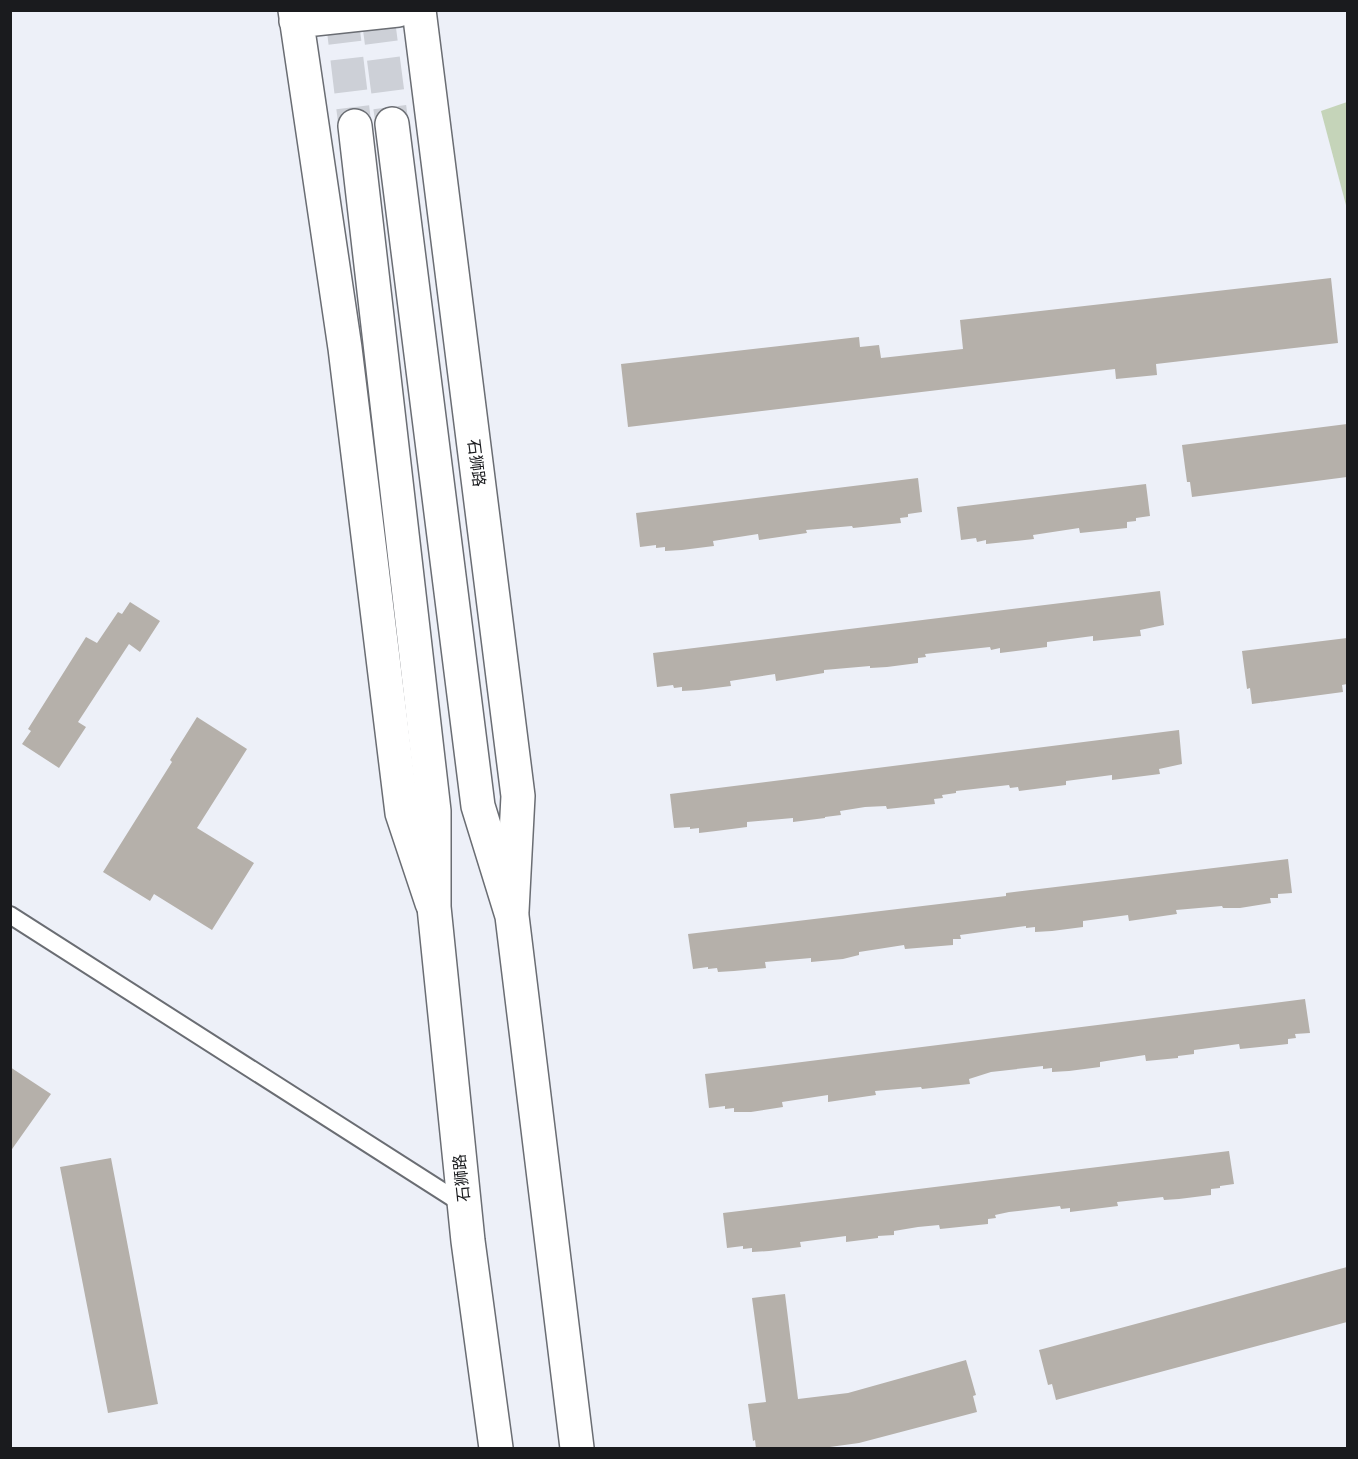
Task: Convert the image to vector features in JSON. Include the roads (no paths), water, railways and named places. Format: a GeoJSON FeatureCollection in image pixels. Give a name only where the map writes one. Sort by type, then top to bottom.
{"type":"FeatureCollection","features":[{"type":"Feature","properties":{"kind":"main road"},"geometry":{"type":"LineString","coordinates":[[295,16],[398,10]]}},
{"type":"Feature","properties":{"kind":"main road","name":"石狮路"},"geometry":{"type":"LineString","coordinates":[[419,10],[518,796],[512,916],[577,1449]]}},
{"type":"Feature","properties":{"kind":"main road","name":"石狮路"},"geometry":{"type":"LineString","coordinates":[[295,16],[345,348],[402,813],[434,907]]}},
{"type":"Feature","properties":{"kind":"main road","name":"石狮路"},"geometry":{"type":"LineString","coordinates":[[392,124],[478,806],[512,916]]}},
{"type":"Feature","properties":{"kind":"main road","name":"石狮路"},"geometry":{"type":"LineString","coordinates":[[356,126],[434,811],[434,907],[464,1204],[496,1449]]}},
{"type":"Feature","properties":{"kind":"lane"},"geometry":{"type":"LineString","coordinates":[[10,915],[464,1204]]}},
{"type":"Feature","properties":{"kind":"tunnel"},"geometry":{"type":"LineString","coordinates":[[341,10],[355,126]]}},
{"type":"Feature","properties":{"kind":"tunnel"},"geometry":{"type":"LineString","coordinates":[[377,10],[392,124]]}}]}
